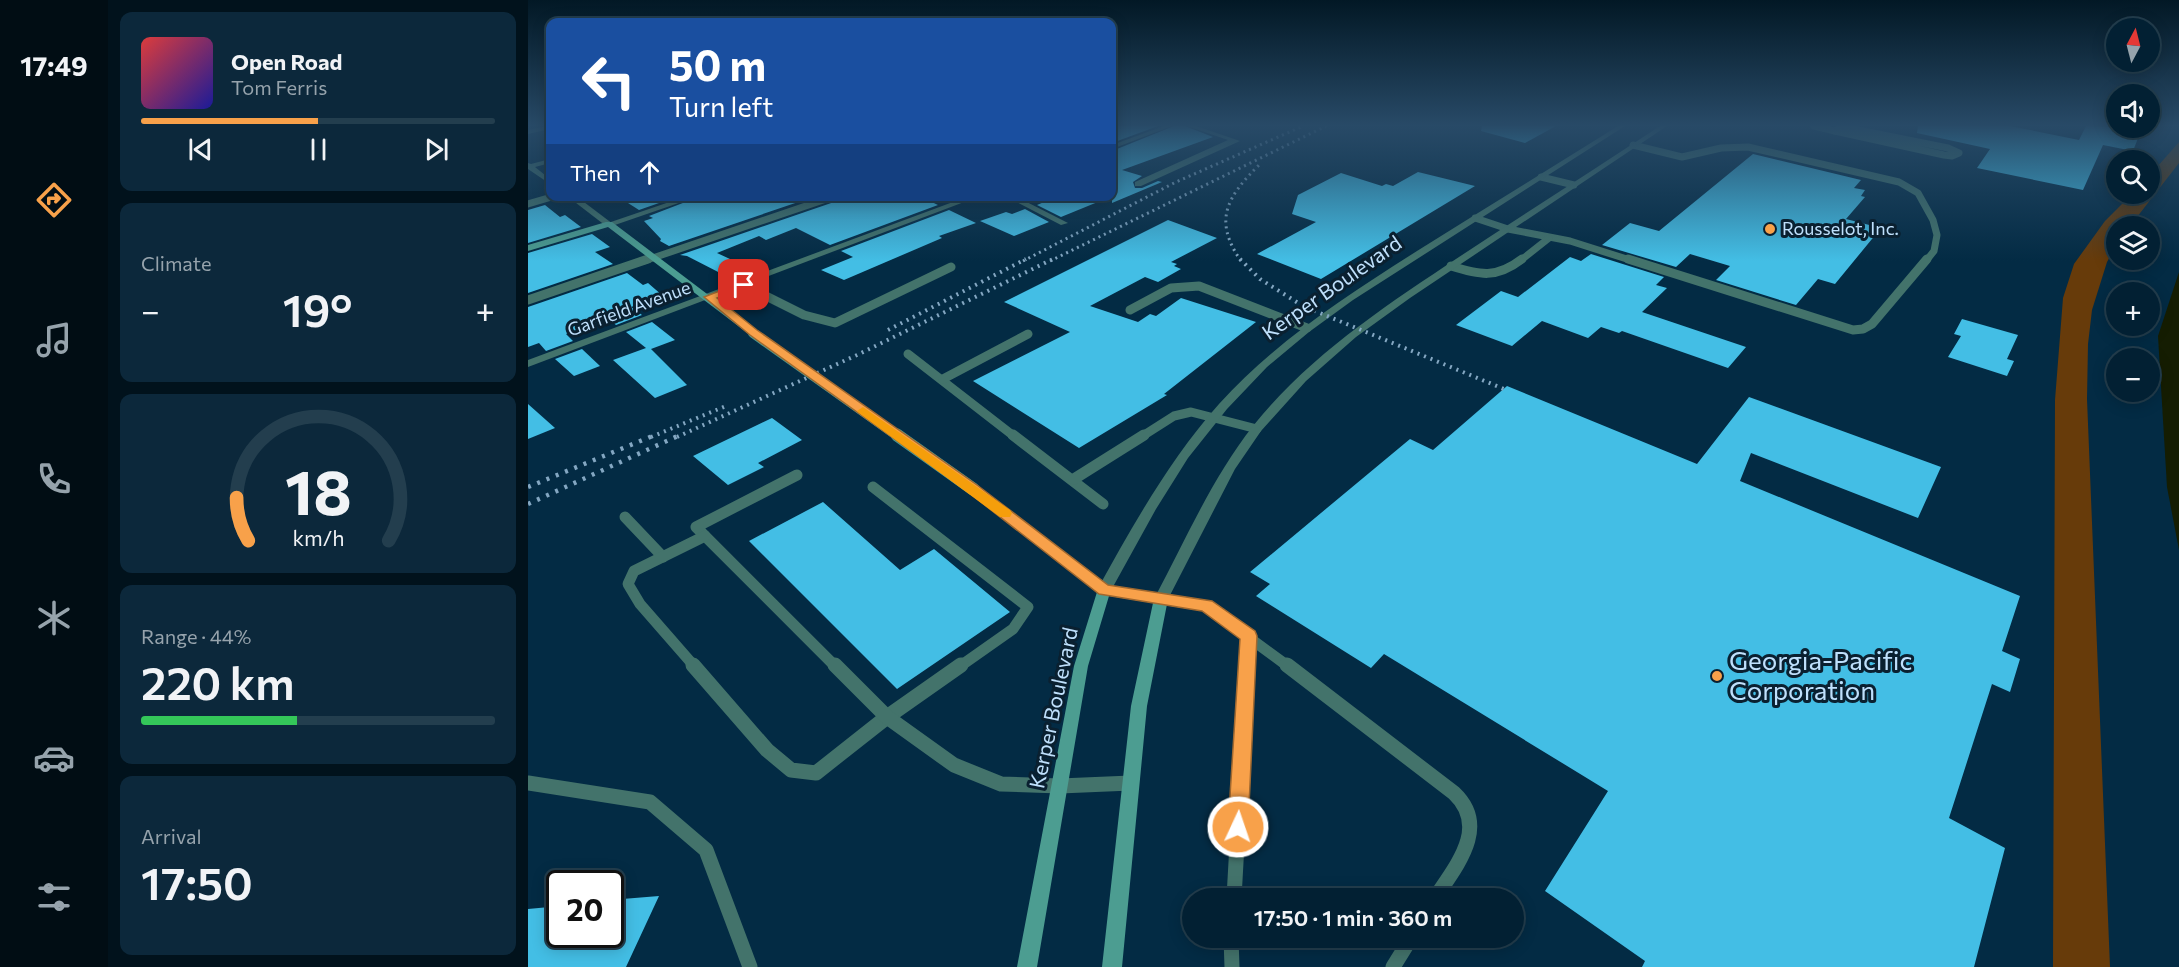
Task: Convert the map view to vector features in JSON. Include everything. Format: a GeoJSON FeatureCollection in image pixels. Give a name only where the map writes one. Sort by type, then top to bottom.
{"type":"FeatureCollection","features":[{"type":"Feature","properties":{"kind":"main road"},"geometry":{"type":"LineString","coordinates":[[528,248],[609,224],[652,258],[709,297],[753,333],[973,489],[1104,590],[1161,599],[1139,706],[1112,967]]}},
{"type":"Feature","properties":{"kind":"main road","name":"Kerper Boulevard"},"geometry":{"type":"LineString","coordinates":[[1027,967],[1081,666],[1104,590]]}},
{"type":"Feature","properties":{"kind":"street"},"geometry":{"type":"LineString","coordinates":[[1138,184],[1168,171]]}},
{"type":"Feature","properties":{"kind":"street","name":"Kerper Boulevard"},"geometry":{"type":"LineString","coordinates":[[1104,590],[1163,488],[1214,418],[1259,369],[1307,328],[1550,171]]}},
{"type":"Feature","properties":{"kind":"street"},"geometry":{"type":"LineString","coordinates":[[1161,599],[1215,495],[1257,429],[1284,398],[1339,344],[1451,266],[1594,171]]}},
{"type":"Feature","properties":{"kind":"street"},"geometry":{"type":"LineString","coordinates":[[577,201],[609,224],[680,201]]}},
{"type":"Feature","properties":{"kind":"street","name":"Garfield Avenue"},"geometry":{"type":"LineString","coordinates":[[528,364],[964,201]]}},
{"type":"Feature","properties":{"kind":"street"},"geometry":{"type":"LineString","coordinates":[[1018,201],[1064,223]]}},
{"type":"Feature","properties":{"kind":"lane"},"geometry":{"type":"LineString","coordinates":[[1475,218],[1508,229],[1570,241],[1853,330],[1863,329],[1872,324],[1934,251],[1937,235],[1933,220],[1918,194],[1899,182],[1852,171]]}},
{"type":"Feature","properties":{"kind":"lane"},"geometry":{"type":"LineString","coordinates":[[1541,177],[1574,185]]}},
{"type":"Feature","properties":{"kind":"lane"},"geometry":{"type":"LineString","coordinates":[[528,204],[546,199]]}},
{"type":"Feature","properties":{"kind":"lane"},"geometry":{"type":"LineString","coordinates":[[528,300],[820,201]]}},
{"type":"Feature","properties":{"kind":"lane"},"geometry":{"type":"LineString","coordinates":[[1451,266],[1480,275],[1500,274],[1549,238]]}},
{"type":"Feature","properties":{"kind":"lane"},"geometry":{"type":"LineString","coordinates":[[744,285],[804,315],[835,322],[951,267]]}},
{"type":"Feature","properties":{"kind":"lane"},"geometry":{"type":"LineString","coordinates":[[1130,310],[1161,290],[1186,284],[1199,286],[1307,328]]}},
{"type":"Feature","properties":{"kind":"lane"},"geometry":{"type":"LineString","coordinates":[[943,379],[1028,334]]}},
{"type":"Feature","properties":{"kind":"lane"},"geometry":{"type":"LineString","coordinates":[[908,354],[1074,479],[1103,504]]}},
{"type":"Feature","properties":{"kind":"lane"},"geometry":{"type":"LineString","coordinates":[[1074,479],[1174,416],[1191,412],[1257,429]]}},
{"type":"Feature","properties":{"kind":"lane"},"geometry":{"type":"LineString","coordinates":[[797,475],[696,527],[887,717],[954,765],[1002,784],[1060,786],[1131,783]]}},
{"type":"Feature","properties":{"kind":"lane"},"geometry":{"type":"LineString","coordinates":[[705,536],[634,571],[628,584],[640,604],[759,741],[791,770],[816,773],[887,717],[1013,629],[1028,607],[873,487]]}},
{"type":"Feature","properties":{"kind":"lane"},"geometry":{"type":"LineString","coordinates":[[625,517],[663,557]]}},
{"type":"Feature","properties":{"kind":"lane"},"geometry":{"type":"LineString","coordinates":[[1161,599],[1206,606],[1249,636],[1454,793],[1467,806],[1471,827],[1466,847],[1441,888]]}},
{"type":"Feature","properties":{"kind":"lane"},"geometry":{"type":"LineString","coordinates":[[1235,888],[1249,636]]}},
{"type":"Feature","properties":{"kind":"lane"},"geometry":{"type":"LineString","coordinates":[[528,783],[650,802],[706,850],[750,967]]}},
{"type":"Feature","properties":{"kind":"lane"},"geometry":{"type":"LineString","coordinates":[[1232,948],[1232,967]]}},
{"type":"Feature","properties":{"kind":"lane"},"geometry":{"type":"LineString","coordinates":[[1393,967],[1405,948]]}},
{"type":"Feature","properties":{"kind":"shaded area"},"geometry":{"type":"Polygon","coordinates":[[[2160,171],[2173,171],[2160,187],[2160,171]]]}},
{"type":"Feature","properties":{"kind":"shaded area"},"geometry":{"type":"Polygon","coordinates":[[[2122,204],[2147,204],[2138,216],[2110,216],[2122,204]]]}},
{"type":"Feature","properties":{"kind":"shaded area"},"geometry":{"type":"Polygon","coordinates":[[[2105,221],[2106,265],[2092,310],[2088,344],[2087,399],[2110,967],[2053,967],[2055,400],[2063,298],[2074,264],[2105,221]]]}},
{"type":"Feature","properties":{"kind":"shaded area"},"geometry":{"type":"Polygon","coordinates":[[[2179,272],[2179,550],[2167,487],[2158,336],[2160,336],[2179,272]]]}},
{"type":"Feature","properties":{"kind":"building"},"geometry":{"type":"Polygon","coordinates":[[[1116,171],[1142,176],[1133,182],[1135,188],[1142,188],[1158,181],[1162,182],[1112,203],[1116,201],[1116,171]]]}},
{"type":"Feature","properties":{"kind":"building","name":"Rousselot, Inc."},"geometry":{"type":"Polygon","coordinates":[[[1732,171],[1824,171],[1861,180],[1854,188],[1865,190],[1861,196],[1865,197],[1846,219],[1881,228],[1835,284],[1818,279],[1796,305],[1716,280],[1730,266],[1690,254],[1676,267],[1602,245],[1630,223],[1659,231],[1732,171]]]}},
{"type":"Feature","properties":{"kind":"building"},"geometry":{"type":"Polygon","coordinates":[[[1992,171],[2091,171],[2083,190],[1992,171]]]}},
{"type":"Feature","properties":{"kind":"building"},"geometry":{"type":"Polygon","coordinates":[[[1418,172],[1475,186],[1321,279],[1257,254],[1316,222],[1292,214],[1298,195],[1341,173],[1382,186],[1386,184],[1393,186],[1418,172]]]}},
{"type":"Feature","properties":{"kind":"building"},"geometry":{"type":"Polygon","coordinates":[[[625,201],[665,201],[639,210],[625,201]]]}},
{"type":"Feature","properties":{"kind":"building"},"geometry":{"type":"Polygon","coordinates":[[[688,201],[801,201],[669,246],[660,241],[661,239],[644,221],[653,218],[649,216],[688,201]]]}},
{"type":"Feature","properties":{"kind":"building"},"geometry":{"type":"Polygon","coordinates":[[[837,201],[930,201],[938,205],[830,245],[796,228],[766,240],[759,236],[717,253],[744,267],[724,275],[687,256],[680,255],[837,201]]]}},
{"type":"Feature","properties":{"kind":"building"},"geometry":{"type":"Polygon","coordinates":[[[1046,201],[1100,201],[1061,217],[1037,205],[1046,201]]]}},
{"type":"Feature","properties":{"kind":"building"},"geometry":{"type":"Polygon","coordinates":[[[545,205],[560,217],[565,215],[581,227],[528,243],[528,210],[545,205]]]}},
{"type":"Feature","properties":{"kind":"building"},"geometry":{"type":"Polygon","coordinates":[[[1025,209],[1049,222],[1014,236],[980,221],[1006,212],[1012,214],[1025,209]]]}},
{"type":"Feature","properties":{"kind":"building"},"geometry":{"type":"Polygon","coordinates":[[[949,210],[976,223],[939,236],[942,238],[844,280],[821,270],[853,257],[841,251],[949,210]]]}},
{"type":"Feature","properties":{"kind":"building"},"geometry":{"type":"Polygon","coordinates":[[[1168,220],[1217,238],[1171,262],[1177,264],[1174,266],[1181,269],[1158,282],[1145,277],[1090,306],[1138,322],[1150,314],[1156,316],[1181,298],[1256,322],[1164,394],[1167,395],[1079,448],[973,381],[1070,332],[1004,302],[1168,220]]]}},
{"type":"Feature","properties":{"kind":"building"},"geometry":{"type":"Polygon","coordinates":[[[592,234],[610,247],[595,252],[613,264],[528,293],[528,253],[592,234]]]}},
{"type":"Feature","properties":{"kind":"building"},"geometry":{"type":"Polygon","coordinates":[[[1591,254],[1664,277],[1656,285],[1667,288],[1642,312],[1746,347],[1728,368],[1622,331],[1619,333],[1601,327],[1588,338],[1542,321],[1512,346],[1456,325],[1501,291],[1518,297],[1570,257],[1581,261],[1591,254]]]}},
{"type":"Feature","properties":{"kind":"building"},"geometry":{"type":"Polygon","coordinates":[[[627,273],[643,285],[648,283],[663,296],[631,307],[642,315],[616,325],[608,318],[566,334],[573,341],[546,351],[539,343],[528,347],[528,307],[627,273]]]}},
{"type":"Feature","properties":{"kind":"building"},"geometry":{"type":"Polygon","coordinates":[[[1962,319],[2018,335],[2007,359],[2014,361],[2007,376],[1948,357],[1961,336],[1954,334],[1962,319]]]}},
{"type":"Feature","properties":{"kind":"building"},"geometry":{"type":"Polygon","coordinates":[[[652,322],[675,340],[651,349],[687,385],[655,398],[613,360],[646,348],[626,332],[652,322]]]}},
{"type":"Feature","properties":{"kind":"building"},"geometry":{"type":"Polygon","coordinates":[[[582,349],[600,366],[574,376],[555,359],[582,349]]]}},
{"type":"Feature","properties":{"kind":"building","name":"Georgia-Pacific Corporation"},"geometry":{"type":"Polygon","coordinates":[[[1507,386],[1697,464],[1749,397],[1941,467],[1918,518],[1751,453],[1740,481],[2020,596],[2002,651],[2020,659],[2010,692],[1992,684],[1949,818],[2005,848],[1974,967],[1642,967],[1645,961],[1545,891],[1608,791],[1384,654],[1371,668],[1256,596],[1270,584],[1250,572],[1410,439],[1433,450],[1507,386]]]}},
{"type":"Feature","properties":{"kind":"building"},"geometry":{"type":"Polygon","coordinates":[[[528,404],[555,428],[528,439],[528,404]]]}},
{"type":"Feature","properties":{"kind":"building"},"geometry":{"type":"Polygon","coordinates":[[[772,418],[802,440],[758,463],[764,467],[728,485],[693,456],[772,418]]]}},
{"type":"Feature","properties":{"kind":"building"},"geometry":{"type":"Polygon","coordinates":[[[823,502],[900,570],[934,549],[1010,612],[897,689],[749,541],[823,502]]]}},
{"type":"Feature","properties":{"kind":"building"},"geometry":{"type":"Polygon","coordinates":[[[659,896],[626,967],[528,967],[528,909],[546,907],[546,948],[624,948],[624,899],[659,896]]]}},
{"type":"Feature","properties":{"kind":"railway"},"geometry":{"type":"LineString","coordinates":[[1023,261],[1201,171]]}},
{"type":"Feature","properties":{"kind":"railway"},"geometry":{"type":"LineString","coordinates":[[1050,261],[1234,171]]}},
{"type":"Feature","properties":{"kind":"railway"},"geometry":{"type":"LineString","coordinates":[[1241,261],[1227,233],[1226,220],[1232,198],[1253,171]]}},
{"type":"Feature","properties":{"kind":"railway"},"geometry":{"type":"LineString","coordinates":[[888,330],[1026,259]]}},
{"type":"Feature","properties":{"kind":"railway"},"geometry":{"type":"LineString","coordinates":[[677,437],[857,355],[1053,259]]}},
{"type":"Feature","properties":{"kind":"railway"},"geometry":{"type":"LineString","coordinates":[[1240,259],[1260,279],[1303,306],[1504,389]]}},
{"type":"Feature","properties":{"kind":"railway"},"geometry":{"type":"LineString","coordinates":[[651,437],[726,406]]}},
{"type":"Feature","properties":{"kind":"railway"},"geometry":{"type":"LineString","coordinates":[[528,487],[655,435]]}},
{"type":"Feature","properties":{"kind":"railway"},"geometry":{"type":"LineString","coordinates":[[528,504],[680,435]]}},
{"type":"Feature","properties":{"kind":"slow traffic"},"geometry":{"type":"LineString","coordinates":[[863,411],[1005,513]]}},
{"type":"Feature","properties":{"kind":"place","name":"Rousselot, Inc."},"geometry":{"type":"Point","coordinates":[1770,229]}},
{"type":"Feature","properties":{"kind":"place","name":"Georgia-Pacific Corporation"},"geometry":{"type":"Point","coordinates":[1717,676]}},
{"type":"Feature","properties":{"kind":"route"},"geometry":{"type":"LineString","coordinates":[[744,285],[709,297],[753,333],[973,489],[1104,590],[1206,606],[1249,636],[1238,827]]}}]}
